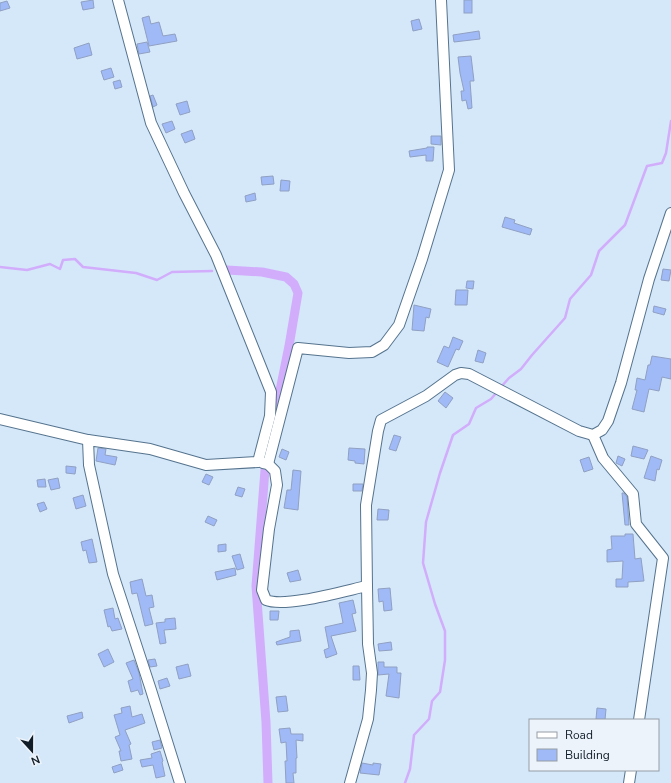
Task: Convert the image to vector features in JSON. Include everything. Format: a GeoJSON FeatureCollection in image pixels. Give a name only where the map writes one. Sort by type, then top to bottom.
{"type":"FeatureCollection","features":[{"type":"Feature","properties":{"kind":"street"},"geometry":{"type":"LineString","coordinates":[[118,0],[151,123],[184,193],[216,255],[271,392],[270,416],[263,463]]}},
{"type":"Feature","properties":{"kind":"street"},"geometry":{"type":"LineString","coordinates":[[263,463],[298,348],[349,352],[372,352],[384,345],[399,325],[422,259],[449,170],[441,0]]}},
{"type":"Feature","properties":{"kind":"street"},"geometry":{"type":"LineString","coordinates":[[350,783],[368,719],[371,690],[372,673],[368,644],[366,505],[381,420],[426,396],[455,375],[461,373],[469,374],[505,391],[579,431],[593,435],[602,430],[608,421],[621,383],[649,278],[671,213]]}},
{"type":"Feature","properties":{"kind":"street"},"geometry":{"type":"LineString","coordinates":[[0,419],[88,440],[150,449],[206,465],[263,463],[275,471],[277,485],[269,529],[262,590],[266,600],[273,603],[310,598],[367,586]]}},
{"type":"Feature","properties":{"kind":"street"},"geometry":{"type":"LineString","coordinates":[[593,435],[603,458],[633,494],[636,524],[663,558],[639,719]]}},
{"type":"Feature","properties":{"kind":"street"},"geometry":{"type":"LineString","coordinates":[[88,440],[89,465],[113,574],[180,783]]}},
{"type":"Feature","properties":{"kind":"street"},"geometry":{"type":"LineString","coordinates":[[629,783],[631,771]]}},
{"type":"Feature","properties":{"kind":"building"},"geometry":{"type":"Polygon","coordinates":[[[93,0],[94,8],[83,10],[81,2],[93,0]]]}},
{"type":"Feature","properties":{"kind":"building"},"geometry":{"type":"Polygon","coordinates":[[[464,0],[472,0],[472,13],[464,13],[464,0]]]}},
{"type":"Feature","properties":{"kind":"building"},"geometry":{"type":"Polygon","coordinates":[[[7,1],[10,8],[0,11],[0,3],[7,1]]]}},
{"type":"Feature","properties":{"kind":"building"},"geometry":{"type":"Polygon","coordinates":[[[149,16],[151,24],[159,22],[163,36],[175,34],[177,41],[149,46],[142,18],[149,16]]]}},
{"type":"Feature","properties":{"kind":"building"},"geometry":{"type":"Polygon","coordinates":[[[419,19],[422,29],[413,31],[411,21],[419,19]]]}},
{"type":"Feature","properties":{"kind":"building"},"geometry":{"type":"Polygon","coordinates":[[[479,31],[480,39],[454,42],[453,35],[479,31]]]}},
{"type":"Feature","properties":{"kind":"building"},"geometry":{"type":"Polygon","coordinates":[[[147,42],[150,52],[139,54],[137,44],[147,42]]]}},
{"type":"Feature","properties":{"kind":"building"},"geometry":{"type":"Polygon","coordinates":[[[89,43],[92,55],[77,59],[74,48],[89,43]]]}},
{"type":"Feature","properties":{"kind":"building"},"geometry":{"type":"Polygon","coordinates":[[[471,56],[474,81],[470,81],[472,108],[468,109],[466,100],[462,101],[461,91],[464,91],[458,57],[471,56]]]}},
{"type":"Feature","properties":{"kind":"building"},"geometry":{"type":"Polygon","coordinates":[[[111,68],[114,77],[104,80],[101,71],[111,68]]]}},
{"type":"Feature","properties":{"kind":"building"},"geometry":{"type":"Polygon","coordinates":[[[120,80],[122,87],[115,89],[113,82],[120,80]]]}},
{"type":"Feature","properties":{"kind":"building"},"geometry":{"type":"Polygon","coordinates":[[[153,95],[157,105],[153,107],[150,96],[153,95]]]}},
{"type":"Feature","properties":{"kind":"building"},"geometry":{"type":"Polygon","coordinates":[[[187,101],[190,112],[180,115],[176,104],[187,101]]]}},
{"type":"Feature","properties":{"kind":"building"},"geometry":{"type":"Polygon","coordinates":[[[172,121],[175,129],[166,133],[162,124],[172,121]]]}},
{"type":"Feature","properties":{"kind":"building"},"geometry":{"type":"Polygon","coordinates":[[[192,130],[195,139],[185,143],[181,134],[192,130]]]}},
{"type":"Feature","properties":{"kind":"building"},"geometry":{"type":"Polygon","coordinates":[[[431,136],[441,136],[441,145],[431,144],[431,136]]]}},
{"type":"Feature","properties":{"kind":"building"},"geometry":{"type":"Polygon","coordinates":[[[434,147],[433,161],[426,161],[426,155],[410,157],[409,151],[434,147]]]}},
{"type":"Feature","properties":{"kind":"building"},"geometry":{"type":"Polygon","coordinates":[[[273,176],[274,184],[262,185],[261,177],[273,176]]]}},
{"type":"Feature","properties":{"kind":"building"},"geometry":{"type":"Polygon","coordinates":[[[281,180],[290,181],[289,191],[280,191],[281,180]]]}},
{"type":"Feature","properties":{"kind":"building"},"geometry":{"type":"Polygon","coordinates":[[[255,193],[256,200],[246,202],[245,196],[255,193]]]}},
{"type":"Feature","properties":{"kind":"building"},"geometry":{"type":"Polygon","coordinates":[[[505,217],[515,220],[514,223],[532,229],[530,235],[502,227],[505,217]]]}},
{"type":"Feature","properties":{"kind":"building"},"geometry":{"type":"Polygon","coordinates":[[[663,269],[671,270],[669,281],[661,280],[663,269]]]}},
{"type":"Feature","properties":{"kind":"building"},"geometry":{"type":"Polygon","coordinates":[[[467,281],[474,281],[473,289],[466,288],[467,281]]]}},
{"type":"Feature","properties":{"kind":"building"},"geometry":{"type":"Polygon","coordinates":[[[456,290],[468,290],[467,305],[455,305],[456,290]]]}},
{"type":"Feature","properties":{"kind":"building"},"geometry":{"type":"Polygon","coordinates":[[[414,305],[431,309],[429,318],[426,317],[424,331],[412,330],[414,305]]]}},
{"type":"Feature","properties":{"kind":"building"},"geometry":{"type":"Polygon","coordinates":[[[654,306],[666,309],[664,315],[653,312],[654,306]]]}},
{"type":"Feature","properties":{"kind":"building"},"geometry":{"type":"Polygon","coordinates":[[[453,337],[463,341],[459,350],[456,349],[448,367],[437,362],[444,346],[449,348],[453,337]]]}},
{"type":"Feature","properties":{"kind":"building"},"geometry":{"type":"Polygon","coordinates":[[[478,350],[486,353],[483,363],[475,361],[478,350]]]}},
{"type":"Feature","properties":{"kind":"building"},"geometry":{"type":"Polygon","coordinates":[[[652,356],[671,359],[671,379],[662,377],[659,391],[649,389],[644,412],[632,409],[637,390],[635,390],[637,378],[645,380],[648,365],[650,365],[652,356]]]}},
{"type":"Feature","properties":{"kind":"building"},"geometry":{"type":"Polygon","coordinates":[[[445,392],[453,398],[446,408],[438,401],[445,392]]]}},
{"type":"Feature","properties":{"kind":"building"},"geometry":{"type":"Polygon","coordinates":[[[394,435],[401,437],[396,451],[389,449],[394,435]]]}},
{"type":"Feature","properties":{"kind":"building"},"geometry":{"type":"Polygon","coordinates":[[[633,446],[648,450],[644,459],[631,456],[633,446]]]}},
{"type":"Feature","properties":{"kind":"building"},"geometry":{"type":"Polygon","coordinates":[[[98,448],[106,449],[105,455],[117,457],[115,465],[96,461],[98,448]]]}},
{"type":"Feature","properties":{"kind":"building"},"geometry":{"type":"Polygon","coordinates":[[[349,448],[365,449],[364,464],[355,463],[355,461],[348,460],[349,448]]]}},
{"type":"Feature","properties":{"kind":"building"},"geometry":{"type":"Polygon","coordinates":[[[282,449],[289,452],[286,460],[279,457],[282,449]]]}},
{"type":"Feature","properties":{"kind":"building"},"geometry":{"type":"Polygon","coordinates":[[[618,456],[625,459],[622,466],[616,463],[618,456]]]}},
{"type":"Feature","properties":{"kind":"building"},"geometry":{"type":"Polygon","coordinates":[[[651,456],[662,460],[659,470],[657,469],[655,481],[644,478],[651,456]]]}},
{"type":"Feature","properties":{"kind":"building"},"geometry":{"type":"Polygon","coordinates":[[[589,457],[593,469],[584,472],[580,460],[589,457]]]}},
{"type":"Feature","properties":{"kind":"building"},"geometry":{"type":"Polygon","coordinates":[[[66,466],[76,467],[75,474],[66,473],[66,466]]]}},
{"type":"Feature","properties":{"kind":"building"},"geometry":{"type":"Polygon","coordinates":[[[293,470],[301,471],[298,510],[284,508],[287,490],[291,490],[293,470]]]}},
{"type":"Feature","properties":{"kind":"building"},"geometry":{"type":"Polygon","coordinates":[[[206,474],[213,477],[209,485],[202,482],[206,474]]]}},
{"type":"Feature","properties":{"kind":"building"},"geometry":{"type":"Polygon","coordinates":[[[58,478],[60,488],[51,490],[48,480],[58,478]]]}},
{"type":"Feature","properties":{"kind":"building"},"geometry":{"type":"Polygon","coordinates":[[[45,479],[46,487],[38,487],[37,480],[45,479]]]}},
{"type":"Feature","properties":{"kind":"building"},"geometry":{"type":"Polygon","coordinates":[[[353,484],[363,484],[362,491],[353,491],[353,484]]]}},
{"type":"Feature","properties":{"kind":"building"},"geometry":{"type":"Polygon","coordinates":[[[238,487],[245,489],[242,497],[235,495],[238,487]]]}},
{"type":"Feature","properties":{"kind":"building"},"geometry":{"type":"Polygon","coordinates":[[[622,493],[624,493],[627,497],[629,525],[625,525],[622,493]]]}},
{"type":"Feature","properties":{"kind":"building"},"geometry":{"type":"Polygon","coordinates":[[[83,495],[86,506],[76,509],[73,498],[83,495]]]}},
{"type":"Feature","properties":{"kind":"building"},"geometry":{"type":"Polygon","coordinates":[[[44,502],[47,509],[40,512],[37,504],[44,502]]]}},
{"type":"Feature","properties":{"kind":"building"},"geometry":{"type":"Polygon","coordinates":[[[378,509],[389,510],[388,520],[377,520],[378,509]]]}},
{"type":"Feature","properties":{"kind":"building"},"geometry":{"type":"Polygon","coordinates":[[[208,516],[217,520],[214,526],[205,522],[208,516]]]}},
{"type":"Feature","properties":{"kind":"building"},"geometry":{"type":"Polygon","coordinates":[[[625,534],[633,534],[635,559],[641,558],[644,581],[628,582],[628,587],[616,587],[616,579],[622,579],[623,561],[607,562],[607,550],[612,549],[611,536],[625,536],[625,534]]]}},
{"type":"Feature","properties":{"kind":"building"},"geometry":{"type":"Polygon","coordinates":[[[92,539],[97,562],[89,563],[86,550],[83,551],[81,542],[92,539]]]}},
{"type":"Feature","properties":{"kind":"building"},"geometry":{"type":"Polygon","coordinates":[[[226,544],[226,551],[218,552],[218,545],[226,544]]]}},
{"type":"Feature","properties":{"kind":"building"},"geometry":{"type":"Polygon","coordinates":[[[240,554],[244,568],[237,570],[232,556],[240,554]]]}},
{"type":"Feature","properties":{"kind":"building"},"geometry":{"type":"Polygon","coordinates":[[[235,568],[236,575],[217,580],[215,572],[235,568]]]}},
{"type":"Feature","properties":{"kind":"building"},"geometry":{"type":"Polygon","coordinates":[[[298,570],[301,580],[290,582],[287,573],[298,570]]]}},
{"type":"Feature","properties":{"kind":"building"},"geometry":{"type":"Polygon","coordinates":[[[142,579],[146,596],[152,595],[154,607],[149,608],[153,624],[145,626],[137,593],[132,594],[130,582],[142,579]]]}},
{"type":"Feature","properties":{"kind":"building"},"geometry":{"type":"Polygon","coordinates":[[[390,588],[392,610],[384,611],[383,601],[379,602],[378,589],[390,588]]]}},
{"type":"Feature","properties":{"kind":"building"},"geometry":{"type":"Polygon","coordinates":[[[353,600],[356,613],[352,614],[356,631],[331,636],[337,654],[326,658],[324,650],[329,648],[325,627],[343,623],[339,603],[353,600]]]}},
{"type":"Feature","properties":{"kind":"building"},"geometry":{"type":"Polygon","coordinates":[[[113,608],[115,619],[118,618],[122,629],[112,631],[110,626],[108,627],[104,610],[113,608]]]}},
{"type":"Feature","properties":{"kind":"building"},"geometry":{"type":"Polygon","coordinates":[[[270,611],[279,611],[278,620],[270,620],[270,611]]]}},
{"type":"Feature","properties":{"kind":"building"},"geometry":{"type":"Polygon","coordinates":[[[175,618],[176,629],[164,630],[166,643],[160,644],[156,623],[165,622],[165,619],[175,618]]]}},
{"type":"Feature","properties":{"kind":"building"},"geometry":{"type":"Polygon","coordinates":[[[299,630],[301,641],[277,645],[276,642],[290,637],[290,631],[299,630]]]}},
{"type":"Feature","properties":{"kind":"building"},"geometry":{"type":"Polygon","coordinates":[[[391,642],[392,650],[379,651],[378,644],[391,642]]]}},
{"type":"Feature","properties":{"kind":"building"},"geometry":{"type":"Polygon","coordinates":[[[108,649],[114,662],[104,667],[98,654],[108,649]]]}},
{"type":"Feature","properties":{"kind":"building"},"geometry":{"type":"Polygon","coordinates":[[[155,659],[157,666],[150,667],[148,660],[155,659]]]}},
{"type":"Feature","properties":{"kind":"building"},"geometry":{"type":"Polygon","coordinates":[[[134,660],[139,673],[143,694],[140,695],[138,690],[131,692],[128,681],[133,679],[126,663],[134,660]]]}},
{"type":"Feature","properties":{"kind":"building"},"geometry":{"type":"Polygon","coordinates":[[[378,662],[384,662],[384,667],[397,667],[397,673],[401,673],[399,698],[386,696],[389,674],[378,675],[378,662]]]}},
{"type":"Feature","properties":{"kind":"building"},"geometry":{"type":"Polygon","coordinates":[[[188,664],[191,676],[179,679],[176,667],[188,664]]]}},
{"type":"Feature","properties":{"kind":"building"},"geometry":{"type":"Polygon","coordinates":[[[353,666],[359,666],[360,680],[353,680],[353,666]]]}},
{"type":"Feature","properties":{"kind":"building"},"geometry":{"type":"Polygon","coordinates":[[[167,678],[170,686],[160,689],[158,681],[167,678]]]}},
{"type":"Feature","properties":{"kind":"building"},"geometry":{"type":"Polygon","coordinates":[[[286,696],[288,711],[278,712],[276,697],[286,696]]]}},
{"type":"Feature","properties":{"kind":"building"},"geometry":{"type":"Polygon","coordinates":[[[130,706],[132,717],[142,714],[145,723],[125,730],[131,744],[129,745],[132,759],[121,761],[119,751],[121,751],[115,737],[120,735],[114,715],[122,713],[121,708],[130,706]]]}},
{"type":"Feature","properties":{"kind":"building"},"geometry":{"type":"Polygon","coordinates":[[[597,708],[606,709],[605,719],[596,719],[597,708]]]}},
{"type":"Feature","properties":{"kind":"building"},"geometry":{"type":"Polygon","coordinates":[[[82,712],[83,718],[69,723],[67,716],[82,712]]]}},
{"type":"Feature","properties":{"kind":"building"},"geometry":{"type":"Polygon","coordinates":[[[290,728],[291,734],[303,734],[303,741],[296,740],[297,758],[296,773],[293,773],[294,783],[286,783],[286,742],[281,743],[279,729],[290,728]]]}},
{"type":"Feature","properties":{"kind":"building"},"geometry":{"type":"Polygon","coordinates":[[[160,740],[162,748],[154,750],[152,742],[160,740]]]}},
{"type":"Feature","properties":{"kind":"building"},"geometry":{"type":"Polygon","coordinates":[[[160,751],[165,776],[156,778],[153,765],[142,767],[140,760],[152,758],[151,754],[160,751]]]}},
{"type":"Feature","properties":{"kind":"building"},"geometry":{"type":"Polygon","coordinates":[[[362,763],[373,765],[373,763],[381,764],[379,775],[360,773],[362,763]]]}},
{"type":"Feature","properties":{"kind":"building"},"geometry":{"type":"Polygon","coordinates":[[[121,764],[123,770],[114,773],[112,767],[121,764]]]}},
{"type":"Feature","properties":{"kind":"waterway"},"geometry":{"type":"LineString","coordinates":[[501,387],[509,378],[521,369],[565,318],[570,299],[591,275],[599,251],[625,225],[647,166],[662,163],[666,153],[671,121]]}},
{"type":"Feature","properties":{"kind":"waterway"},"geometry":{"type":"LineString","coordinates":[[0,267],[27,270],[50,264],[60,269],[63,260],[75,259],[83,267],[136,273],[157,280],[172,272],[212,271]]}},
{"type":"Feature","properties":{"kind":"waterway"},"geometry":{"type":"LineString","coordinates":[[227,270],[262,272],[286,277],[294,284],[298,293],[271,435]]}},
{"type":"Feature","properties":{"kind":"waterway"},"geometry":{"type":"LineString","coordinates":[[405,783],[410,769],[414,735],[429,719],[432,701],[440,692],[445,660],[445,631],[435,604],[423,563],[426,522],[453,435],[469,424],[476,408],[491,399],[497,392]]}},
{"type":"Feature","properties":{"kind":"waterway"},"geometry":{"type":"LineString","coordinates":[[266,457],[256,586],[266,722],[268,783]]}}]}
